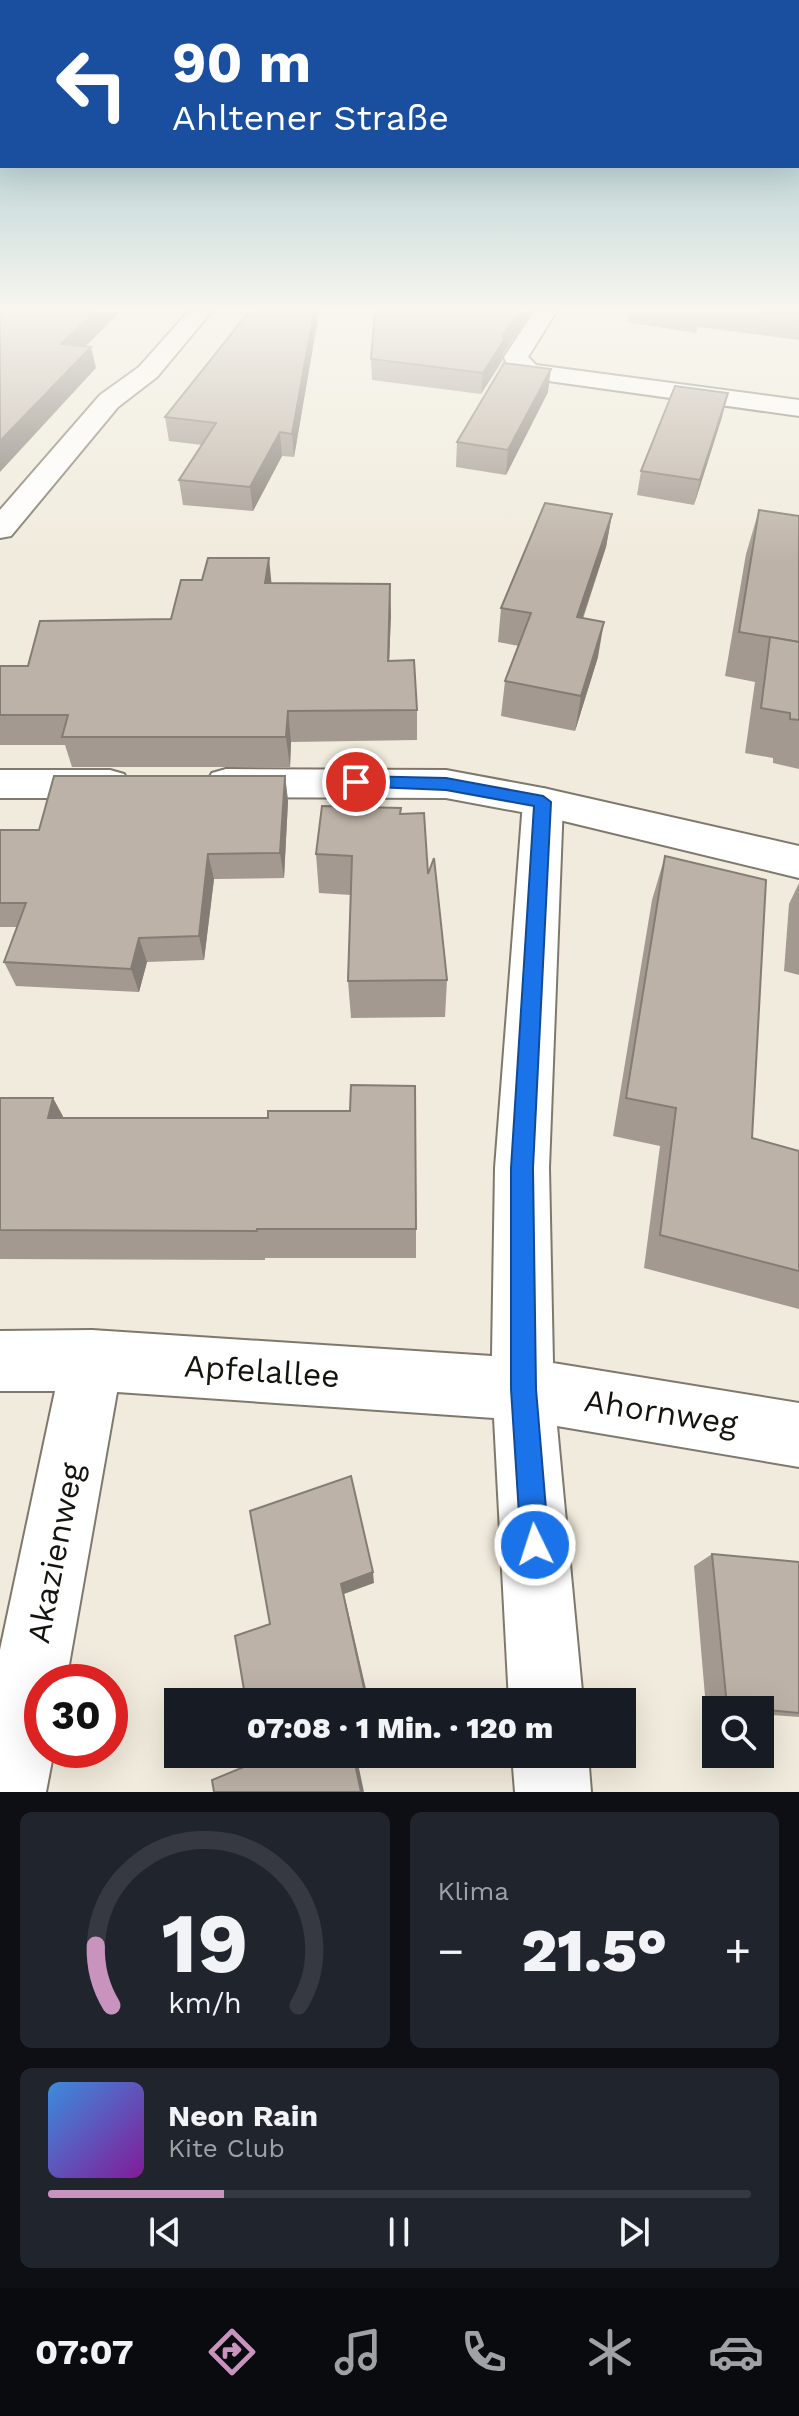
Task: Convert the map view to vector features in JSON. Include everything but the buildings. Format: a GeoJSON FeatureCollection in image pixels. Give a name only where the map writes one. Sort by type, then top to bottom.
{"type":"FeatureCollection","features":[{"type":"Feature","properties":{"kind":"street"},"geometry":{"type":"LineString","coordinates":[[0,529],[116,396]]}},
{"type":"Feature","properties":{"kind":"street"},"geometry":{"type":"LineString","coordinates":[[706,396],[799,408]]}},
{"type":"Feature","properties":{"kind":"street"},"geometry":{"type":"LineString","coordinates":[[0,784],[140,783]]}},
{"type":"Feature","properties":{"kind":"street"},"geometry":{"type":"LineString","coordinates":[[186,783],[446,784],[543,802],[799,862]]}},
{"type":"Feature","properties":{"kind":"street"},"geometry":{"type":"LineString","coordinates":[[543,802],[522,1168],[523,1389],[545,1688]]}},
{"type":"Feature","properties":{"kind":"street","name":"Apfelallee"},"geometry":{"type":"LineString","coordinates":[[0,1361],[92,1360],[523,1389]]}},
{"type":"Feature","properties":{"kind":"street","name":"Akazienweg"},"geometry":{"type":"LineString","coordinates":[[8,1792],[92,1360]]}},
{"type":"Feature","properties":{"kind":"street","name":"Ahornweg"},"geometry":{"type":"LineString","coordinates":[[523,1389],[799,1435]]}},
{"type":"Feature","properties":{"kind":"street"},"geometry":{"type":"LineString","coordinates":[[551,1768],[553,1792]]}},
{"type":"Feature","properties":{"kind":"route"},"geometry":{"type":"LineString","coordinates":[[356,782],[446,784],[543,802],[522,1168],[523,1389],[535,1545]]}}]}
